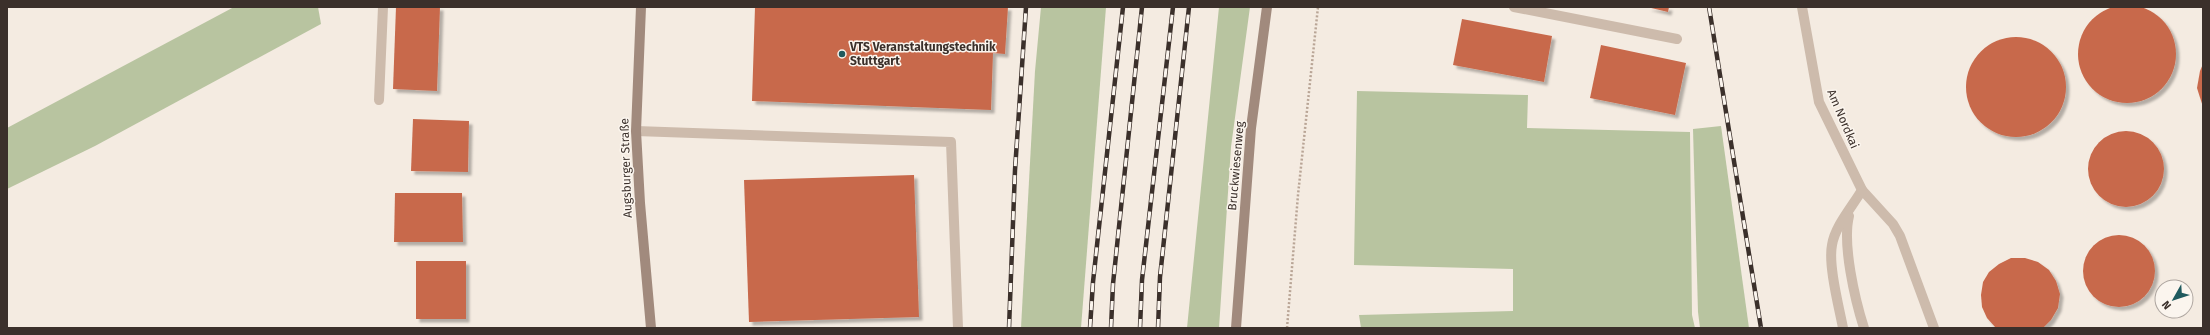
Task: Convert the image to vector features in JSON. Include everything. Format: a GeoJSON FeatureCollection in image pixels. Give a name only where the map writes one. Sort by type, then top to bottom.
{"type":"FeatureCollection","features":[{"type":"Feature","properties":{"kind":"street"},"geometry":{"type":"LineString","coordinates":[[379,100],[383,7]]}},
{"type":"Feature","properties":{"kind":"street","name":"Augsburger Straße"},"geometry":{"type":"LineString","coordinates":[[641,7],[636,131],[640,203],[651,328]]}},
{"type":"Feature","properties":{"kind":"street","name":"Bruckwiesenweg"},"geometry":{"type":"LineString","coordinates":[[1236,328],[1251,128],[1267,7]]}},
{"type":"Feature","properties":{"kind":"street"},"geometry":{"type":"LineString","coordinates":[[1514,7],[1677,40]]}},
{"type":"Feature","properties":{"kind":"street","name":"Am Nordkai"},"geometry":{"type":"LineString","coordinates":[[1802,7],[1819,102],[1862,190],[1893,224],[1900,236],[1934,328]]}},
{"type":"Feature","properties":{"kind":"street"},"geometry":{"type":"LineString","coordinates":[[636,131],[951,142],[958,328]]}},
{"type":"Feature","properties":{"kind":"street"},"geometry":{"type":"LineString","coordinates":[[1843,328],[1831,258],[1831,245],[1835,235],[1862,190]]}},
{"type":"Feature","properties":{"kind":"street"},"geometry":{"type":"LineString","coordinates":[[1852,207],[1847,225],[1848,249],[1864,328]]}},
{"type":"Feature","properties":{"kind":"path"},"geometry":{"type":"LineString","coordinates":[[1287,328],[1298,195],[1318,7]]}},
{"type":"Feature","properties":{"kind":"green space"},"geometry":{"type":"Polygon","coordinates":[[[234,7],[318,7],[321,24],[95,146],[7,189],[7,128],[234,7]]]}},
{"type":"Feature","properties":{"kind":"green space"},"geometry":{"type":"Polygon","coordinates":[[[1041,7],[1106,7],[1081,328],[1021,328],[1035,71],[1041,7]]]}},
{"type":"Feature","properties":{"kind":"green space"},"geometry":{"type":"Polygon","coordinates":[[[1219,7],[1250,7],[1231,147],[1219,328],[1187,328],[1219,7]]]}},
{"type":"Feature","properties":{"kind":"green space"},"geometry":{"type":"Polygon","coordinates":[[[1357,91],[1528,95],[1527,128],[1690,132],[1692,315],[1695,328],[1361,328],[1359,315],[1513,311],[1513,269],[1354,265],[1357,91]]]}},
{"type":"Feature","properties":{"kind":"green space"},"geometry":{"type":"Polygon","coordinates":[[[1721,126],[1749,328],[1700,328],[1698,312],[1693,129],[1721,126]]]}},
{"type":"Feature","properties":{"kind":"building"},"geometry":{"type":"Polygon","coordinates":[[[2127,5],[2146,9],[2162,19],[2172,35],[2176,54],[2172,73],[2162,89],[2146,99],[2127,103],[2108,99],[2092,89],[2082,73],[2078,54],[2082,35],[2092,19],[2108,9],[2127,5]]]}},
{"type":"Feature","properties":{"kind":"building"},"geometry":{"type":"Polygon","coordinates":[[[396,7],[440,7],[437,91],[393,89],[396,7]]]}},
{"type":"Feature","properties":{"kind":"building","name":"VTS Veranstaltungstechnik Stuttgart"},"geometry":{"type":"Polygon","coordinates":[[[755,7],[1008,7],[1005,54],[993,53],[991,110],[752,101],[755,7]]]}},
{"type":"Feature","properties":{"kind":"building"},"geometry":{"type":"Polygon","coordinates":[[[1647,7],[1669,7],[1668,12],[1647,7]]]}},
{"type":"Feature","properties":{"kind":"building"},"geometry":{"type":"Polygon","coordinates":[[[1462,19],[1552,36],[1544,82],[1453,65],[1462,19]]]}},
{"type":"Feature","properties":{"kind":"building"},"geometry":{"type":"Polygon","coordinates":[[[2016,37],[2035,41],[2051,52],[2062,68],[2066,87],[2062,106],[2051,122],[2035,133],[2016,137],[1997,133],[1981,122],[1970,106],[1966,87],[1970,68],[1981,52],[1997,41],[2016,37]]]}},
{"type":"Feature","properties":{"kind":"building"},"geometry":{"type":"Polygon","coordinates":[[[1601,45],[1686,63],[1675,115],[1590,98],[1601,45]]]}},
{"type":"Feature","properties":{"kind":"building"},"geometry":{"type":"Polygon","coordinates":[[[2203,64],[2203,107],[2197,88],[2200,71],[2203,64]]]}},
{"type":"Feature","properties":{"kind":"building"},"geometry":{"type":"Polygon","coordinates":[[[413,119],[469,121],[468,172],[411,171],[413,119]]]}},
{"type":"Feature","properties":{"kind":"building"},"geometry":{"type":"Polygon","coordinates":[[[2119,131],[2133,131],[2147,137],[2158,148],[2164,162],[2164,176],[2161,184],[2153,196],[2147,201],[2133,207],[2119,207],[2105,201],[2094,190],[2088,176],[2088,162],[2094,148],[2105,137],[2119,131]]]}},
{"type":"Feature","properties":{"kind":"building"},"geometry":{"type":"Polygon","coordinates":[[[914,175],[919,317],[749,322],[744,180],[914,175]]]}},
{"type":"Feature","properties":{"kind":"building"},"geometry":{"type":"Polygon","coordinates":[[[395,193],[462,193],[463,242],[394,242],[395,193]]]}},
{"type":"Feature","properties":{"kind":"building"},"geometry":{"type":"Polygon","coordinates":[[[2119,235],[2139,241],[2149,251],[2155,271],[2149,291],[2139,301],[2119,307],[2099,301],[2089,291],[2083,271],[2089,251],[2099,241],[2119,235]]]}},
{"type":"Feature","properties":{"kind":"building"},"geometry":{"type":"Polygon","coordinates":[[[2011,258],[2025,258],[2038,262],[2049,270],[2056,281],[2060,294],[2058,308],[2051,320],[2043,328],[1996,328],[1987,318],[1982,307],[1981,295],[1983,282],[1989,272],[1999,264],[2011,258]]]}},
{"type":"Feature","properties":{"kind":"building"},"geometry":{"type":"Polygon","coordinates":[[[416,261],[466,261],[466,319],[416,319],[416,261]]]}},
{"type":"Feature","properties":{"kind":"railway"},"geometry":{"type":"LineString","coordinates":[[1009,328],[1015,170],[1026,7]]}},
{"type":"Feature","properties":{"kind":"railway"},"geometry":{"type":"LineString","coordinates":[[1090,328],[1093,282],[1123,7]]}},
{"type":"Feature","properties":{"kind":"railway"},"geometry":{"type":"LineString","coordinates":[[1111,328],[1113,284],[1142,7]]}},
{"type":"Feature","properties":{"kind":"railway"},"geometry":{"type":"LineString","coordinates":[[1140,328],[1142,280],[1173,7]]}},
{"type":"Feature","properties":{"kind":"railway"},"geometry":{"type":"LineString","coordinates":[[1158,328],[1160,277],[1189,7]]}},
{"type":"Feature","properties":{"kind":"railway"},"geometry":{"type":"LineString","coordinates":[[1709,7],[1761,328]]}},
{"type":"Feature","properties":{"kind":"place","name":"VTS Veranstaltungstechnik Stuttgart"},"geometry":{"type":"Point","coordinates":[842,54]}}]}
